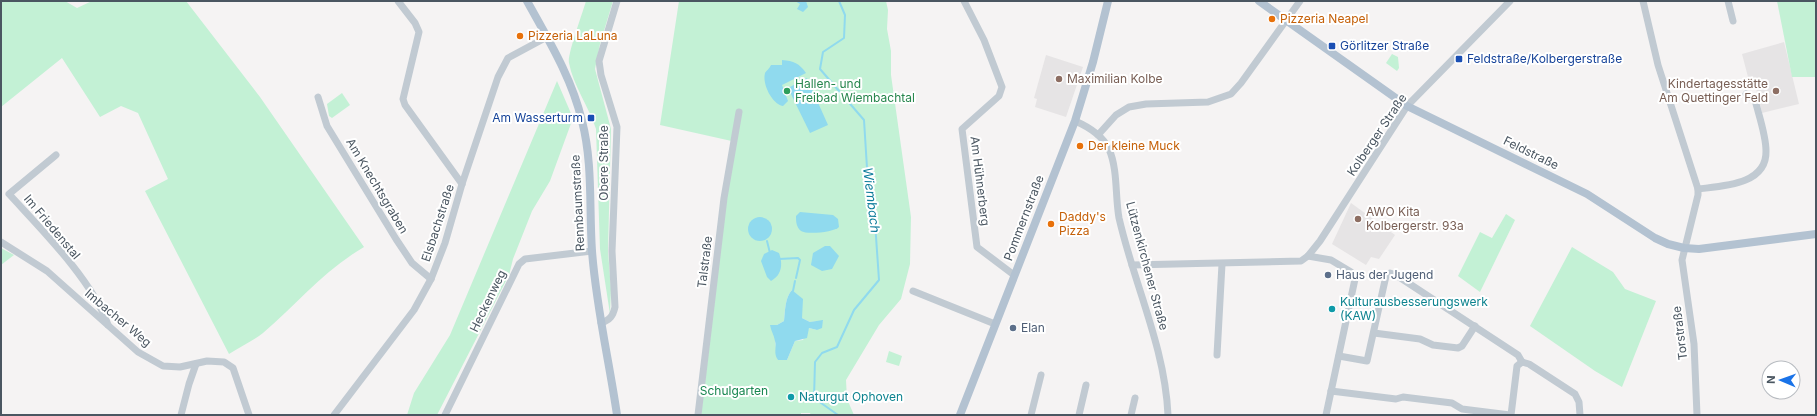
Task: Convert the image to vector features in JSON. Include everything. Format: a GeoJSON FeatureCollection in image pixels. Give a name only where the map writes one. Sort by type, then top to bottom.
{"type":"FeatureCollection","features":[{"type":"Feature","properties":{"kind":"main road","name":"Rennbaumstraße"},"geometry":{"type":"LineString","coordinates":[[527,1],[569,82],[583,123],[587,150],[592,251],[601,323],[617,415]]}},
{"type":"Feature","properties":{"kind":"main road"},"geometry":{"type":"LineString","coordinates":[[1075,121],[1093,62],[1108,1]]}},
{"type":"Feature","properties":{"kind":"main road","name":"Feldstraße"},"geometry":{"type":"LineString","coordinates":[[1260,1],[1407,106],[1587,194],[1655,238],[1668,244],[1684,248],[1699,249],[1744,242],[1757,243],[1816,234]]}},
{"type":"Feature","properties":{"kind":"main road","name":"Pommernstraße"},"geometry":{"type":"LineString","coordinates":[[960,415],[1075,121]]}},
{"type":"Feature","properties":{"kind":"street"},"geometry":{"type":"LineString","coordinates":[[398,1],[415,23],[419,32],[404,98],[405,104],[462,184]]}},
{"type":"Feature","properties":{"kind":"street","name":"Obere Straße"},"geometry":{"type":"LineString","coordinates":[[601,323],[608,320],[614,314],[615,307],[612,251],[617,127],[601,75],[599,61],[617,1]]}},
{"type":"Feature","properties":{"kind":"street","name":"Am Hühnerberg"},"geometry":{"type":"LineString","coordinates":[[964,1],[984,40],[1002,87],[999,96],[962,129],[977,247],[1014,275]]}},
{"type":"Feature","properties":{"kind":"street"},"geometry":{"type":"LineString","coordinates":[[1098,135],[1116,115],[1129,107],[1146,104],[1208,102],[1231,94],[1241,83],[1300,1]]}},
{"type":"Feature","properties":{"kind":"street","name":"Kolberger Straße"},"geometry":{"type":"LineString","coordinates":[[1308,256],[1320,241],[1407,106],[1510,1]]}},
{"type":"Feature","properties":{"kind":"street"},"geometry":{"type":"LineString","coordinates":[[1643,1],[1658,65],[1698,189],[1734,184],[1754,176],[1763,165],[1766,150],[1762,129],[1755,100],[1746,94]]}},
{"type":"Feature","properties":{"kind":"street"},"geometry":{"type":"LineString","coordinates":[[1728,1],[1733,21]]}},
{"type":"Feature","properties":{"kind":"street","name":"Elsbachstraße"},"geometry":{"type":"LineString","coordinates":[[334,415],[414,310],[431,279],[445,243],[462,184],[498,76],[504,64],[508,58],[547,37]]}},
{"type":"Feature","properties":{"kind":"street","name":"Am Knechtsgraben"},"geometry":{"type":"LineString","coordinates":[[318,97],[327,126],[396,239],[412,263],[431,279]]}},
{"type":"Feature","properties":{"kind":"street","name":"Talstraße"},"geometry":{"type":"LineString","coordinates":[[698,415],[724,198],[738,112]]}},
{"type":"Feature","properties":{"kind":"street","name":"Lützenkirchener Straße"},"geometry":{"type":"LineString","coordinates":[[1075,121],[1098,135],[1105,144],[1111,156],[1119,218],[1160,358],[1165,384],[1168,415]]}},
{"type":"Feature","properties":{"kind":"street","name":"Im Friedenstal"},"geometry":{"type":"LineString","coordinates":[[56,155],[9,194],[87,285],[103,311],[109,327]]}},
{"type":"Feature","properties":{"kind":"street","name":"Torstraße"},"geometry":{"type":"LineString","coordinates":[[1697,415],[1694,344],[1682,260],[1698,196],[1698,189]]}},
{"type":"Feature","properties":{"kind":"street","name":"Imbacher Weg"},"geometry":{"type":"LineString","coordinates":[[1,242],[47,271],[138,352],[164,366],[180,367],[207,360],[224,362],[233,368],[249,415]]}},
{"type":"Feature","properties":{"kind":"street","name":"Heckenweg"},"geometry":{"type":"LineString","coordinates":[[445,415],[519,264],[524,259],[592,251]]}},
{"type":"Feature","properties":{"kind":"street"},"geometry":{"type":"LineString","coordinates":[[1132,265],[1297,262],[1308,256],[1331,260],[1351,272],[1355,277],[1355,282],[1326,415]]}},
{"type":"Feature","properties":{"kind":"street"},"geometry":{"type":"LineString","coordinates":[[1217,355],[1222,264]]}},
{"type":"Feature","properties":{"kind":"street"},"geometry":{"type":"LineString","coordinates":[[1339,356],[1367,361],[1386,276],[1390,273],[1475,326],[1518,355],[1522,362],[1529,364],[1575,394],[1579,402],[1580,415]]}},
{"type":"Feature","properties":{"kind":"street"},"geometry":{"type":"LineString","coordinates":[[913,291],[995,324]]}},
{"type":"Feature","properties":{"kind":"street"},"geometry":{"type":"LineString","coordinates":[[1374,333],[1420,340],[1433,345],[1458,348],[1462,346],[1475,326]]}},
{"type":"Feature","properties":{"kind":"street"},"geometry":{"type":"LineString","coordinates":[[1331,391],[1396,399],[1403,397],[1445,402],[1462,408],[1510,415],[1517,366],[1522,362]]}},
{"type":"Feature","properties":{"kind":"street"},"geometry":{"type":"LineString","coordinates":[[181,415],[196,364]]}},
{"type":"Feature","properties":{"kind":"street"},"geometry":{"type":"LineString","coordinates":[[1031,415],[1041,375]]}},
{"type":"Feature","properties":{"kind":"street"},"geometry":{"type":"LineString","coordinates":[[1079,415],[1086,385]]}},
{"type":"Feature","properties":{"kind":"street"},"geometry":{"type":"LineString","coordinates":[[1131,415],[1136,398]]}},
{"type":"Feature","properties":{"kind":"shaded area","name":"Kindertagesstätte Am Quettinger Feld"},"geometry":{"type":"Polygon","coordinates":[[[1784,42],[1799,104],[1762,113],[1753,76],[1748,77],[1742,54],[1784,42]]]}},
{"type":"Feature","properties":{"kind":"shaded area","name":"Maximilian Kolbe"},"geometry":{"type":"Polygon","coordinates":[[[1046,55],[1083,67],[1066,117],[1035,107],[1037,99],[1034,98],[1046,55]]]}},
{"type":"Feature","properties":{"kind":"shaded area","name":"AWO Kita Kolbergerstr. 93a"},"geometry":{"type":"Polygon","coordinates":[[[1351,203],[1395,235],[1379,259],[1371,257],[1366,265],[1332,244],[1351,203]]]}},
{"type":"Feature","properties":{"kind":"green space"},"geometry":{"type":"Polygon","coordinates":[[[1,1],[65,1],[77,8],[92,1],[186,1],[260,97],[364,247],[349,256],[323,277],[263,333],[229,354],[145,191],[168,179],[138,113],[121,106],[100,117],[62,58],[1,107],[1,1]]]}},
{"type":"Feature","properties":{"kind":"green space"},"geometry":{"type":"Polygon","coordinates":[[[586,1],[613,1],[600,44],[595,69],[611,129],[608,251],[611,289],[610,314],[600,249],[596,129],[577,88],[569,63],[573,43],[586,1]]]}},
{"type":"Feature","properties":{"kind":"green space","name":"Schulgarten"},"geometry":{"type":"Polygon","coordinates":[[[679,1],[886,1],[888,10],[887,29],[891,51],[891,75],[911,217],[910,264],[901,299],[879,325],[846,380],[847,399],[854,415],[811,415],[810,413],[801,413],[801,415],[701,415],[727,196],[736,142],[660,125],[679,1]],[[792,290],[788,296],[784,321],[777,325],[775,341],[778,360],[787,360],[795,341],[803,340],[809,328],[817,330],[823,321],[810,322],[802,318],[802,299],[792,290]]]}},
{"type":"Feature","properties":{"kind":"green space"},"geometry":{"type":"Polygon","coordinates":[[[1777,1],[1816,1],[1816,77],[1792,77],[1777,1]]]}},
{"type":"Feature","properties":{"kind":"green space"},"geometry":{"type":"Polygon","coordinates":[[[1392,54],[1398,57],[1399,68],[1397,71],[1386,63],[1392,54]]]}},
{"type":"Feature","properties":{"kind":"green space"},"geometry":{"type":"Polygon","coordinates":[[[557,81],[573,118],[550,181],[532,211],[513,259],[509,275],[437,415],[407,415],[414,393],[450,335],[557,81]]]}},
{"type":"Feature","properties":{"kind":"green space"},"geometry":{"type":"Polygon","coordinates":[[[342,93],[350,105],[332,118],[329,116],[327,104],[342,93]]]}},
{"type":"Feature","properties":{"kind":"green space"},"geometry":{"type":"Polygon","coordinates":[[[1506,214],[1515,220],[1480,292],[1458,276],[1480,232],[1492,238],[1506,214]]]}},
{"type":"Feature","properties":{"kind":"green space"},"geometry":{"type":"Polygon","coordinates":[[[1572,247],[1613,272],[1625,289],[1656,301],[1622,387],[1595,371],[1530,326],[1572,247]]]}},
{"type":"Feature","properties":{"kind":"green space"},"geometry":{"type":"Polygon","coordinates":[[[1,248],[14,255],[1,265],[1,248]]]}},
{"type":"Feature","properties":{"kind":"green space"},"geometry":{"type":"Polygon","coordinates":[[[889,351],[902,356],[899,366],[886,362],[889,351]]]}},
{"type":"Feature","properties":{"kind":"water"},"geometry":{"type":"Polygon","coordinates":[[[795,1],[806,1],[808,7],[803,12],[797,9],[800,4],[795,1]]]}},
{"type":"Feature","properties":{"kind":"water"},"geometry":{"type":"Polygon","coordinates":[[[782,60],[796,63],[806,73],[782,85],[788,101],[783,106],[775,102],[772,98],[766,88],[764,77],[771,65],[782,65],[782,60]]]}},
{"type":"Feature","properties":{"kind":"water"},"geometry":{"type":"Polygon","coordinates":[[[807,78],[828,125],[810,133],[788,88],[807,78]]]}},
{"type":"Feature","properties":{"kind":"water"},"geometry":{"type":"Polygon","coordinates":[[[800,212],[833,215],[838,219],[839,227],[821,232],[809,233],[801,231],[797,226],[796,220],[796,216],[800,212]]]}},
{"type":"Feature","properties":{"kind":"water"},"geometry":{"type":"Polygon","coordinates":[[[760,217],[769,220],[772,229],[769,238],[760,241],[751,238],[748,229],[751,220],[760,217]]]}},
{"type":"Feature","properties":{"kind":"water"},"geometry":{"type":"Polygon","coordinates":[[[825,246],[830,246],[839,256],[832,269],[822,271],[811,265],[813,253],[825,246]]]}},
{"type":"Feature","properties":{"kind":"water"},"geometry":{"type":"Polygon","coordinates":[[[772,250],[779,253],[781,269],[775,279],[771,281],[767,277],[761,261],[764,254],[772,250]]]}},
{"type":"Feature","properties":{"kind":"water"},"geometry":{"type":"Polygon","coordinates":[[[792,290],[803,299],[802,318],[810,322],[823,320],[822,328],[817,330],[809,328],[807,338],[795,341],[787,360],[778,360],[776,355],[775,339],[770,325],[777,325],[784,321],[787,300],[792,290]]]}},
{"type":"Feature","properties":{"kind":"waterway","name":"Wiembach"},"geometry":{"type":"LineString","coordinates":[[838,415],[814,398],[815,362],[822,353],[837,347],[854,310],[879,280],[873,193],[868,184],[864,120],[820,69],[823,52],[844,38],[845,15],[839,1]]}},
{"type":"Feature","properties":{"kind":"waterway"},"geometry":{"type":"LineString","coordinates":[[767,241],[770,253]]}},
{"type":"Feature","properties":{"kind":"waterway"},"geometry":{"type":"LineString","coordinates":[[779,259],[798,258],[800,260],[796,278]]}},
{"type":"Feature","properties":{"kind":"waterway"},"geometry":{"type":"LineString","coordinates":[[793,291],[795,281]]}},
{"type":"Feature","properties":{"kind":"place","name":"Pizzeria Neapel"},"geometry":{"type":"Point","coordinates":[1272,19]}},
{"type":"Feature","properties":{"kind":"place","name":"Pizzeria LaLuna"},"geometry":{"type":"Point","coordinates":[520,36]}},
{"type":"Feature","properties":{"kind":"place","name":"Görlitzer Straße"},"geometry":{"type":"Point","coordinates":[1332,46]}},
{"type":"Feature","properties":{"kind":"place","name":"Feldstraße/Kolbergerstraße"},"geometry":{"type":"Point","coordinates":[1459,59]}},
{"type":"Feature","properties":{"kind":"place","name":"Maximilian Kolbe"},"geometry":{"type":"Point","coordinates":[1059,79]}},
{"type":"Feature","properties":{"kind":"place","name":"Hallen- und Freibad Wiembachtal"},"geometry":{"type":"Point","coordinates":[787,91]}},
{"type":"Feature","properties":{"kind":"place","name":"Kindertagesstätte Am Quettinger Feld"},"geometry":{"type":"Point","coordinates":[1776,91]}},
{"type":"Feature","properties":{"kind":"place","name":"Am Wasserturm"},"geometry":{"type":"Point","coordinates":[591,118]}},
{"type":"Feature","properties":{"kind":"place","name":"Der kleine Muck"},"geometry":{"type":"Point","coordinates":[1080,146]}},
{"type":"Feature","properties":{"kind":"place","name":"AWO Kita Kolbergerstr. 93a"},"geometry":{"type":"Point","coordinates":[1358,219]}},
{"type":"Feature","properties":{"kind":"place","name":"Daddy's Pizza"},"geometry":{"type":"Point","coordinates":[1051,224]}},
{"type":"Feature","properties":{"kind":"place","name":"Haus der Jugend"},"geometry":{"type":"Point","coordinates":[1328,275]}},
{"type":"Feature","properties":{"kind":"place","name":"Kulturausbesserungswerk (KAW)"},"geometry":{"type":"Point","coordinates":[1332,309]}},
{"type":"Feature","properties":{"kind":"place","name":"Elan"},"geometry":{"type":"Point","coordinates":[1013,328]}},
{"type":"Feature","properties":{"kind":"place","name":"Naturgut Ophoven"},"geometry":{"type":"Point","coordinates":[791,397]}}]}
